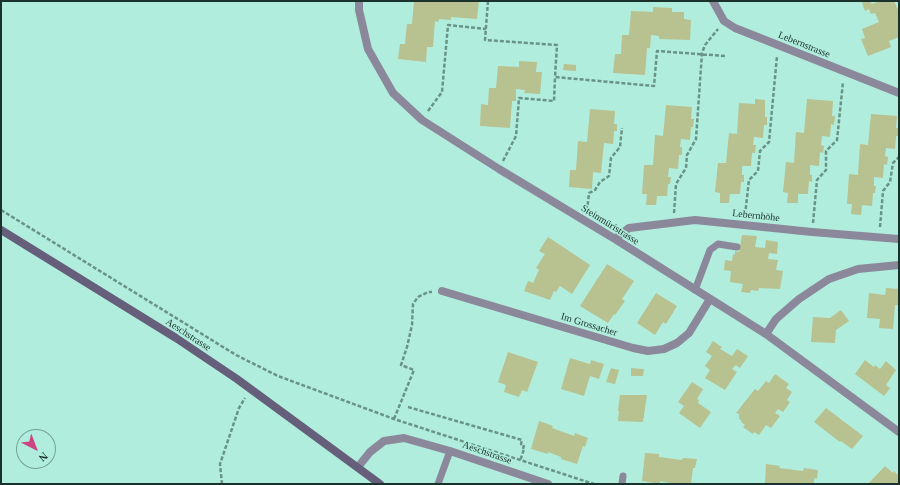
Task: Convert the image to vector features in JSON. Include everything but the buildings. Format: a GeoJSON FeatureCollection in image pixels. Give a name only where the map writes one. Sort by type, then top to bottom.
{"type":"FeatureCollection","features":[{"type":"Feature","properties":{"kind":"main road","name":"Aeschstrasse"},"geometry":{"type":"LineString","coordinates":[[1,230],[176,338],[250,388],[380,484]]}},
{"type":"Feature","properties":{"kind":"street","name":"Steinmüristrasse"},"geometry":{"type":"LineString","coordinates":[[359,1],[359,10],[368,49],[392,92],[422,120],[499,170],[615,239],[766,334],[899,432]]}},
{"type":"Feature","properties":{"kind":"street"},"geometry":{"type":"LineString","coordinates":[[713,1],[724,21]]}},
{"type":"Feature","properties":{"kind":"street","name":"Lebernstrasse"},"geometry":{"type":"LineString","coordinates":[[724,21],[735,28],[778,46],[899,93]]}},
{"type":"Feature","properties":{"kind":"street","name":"Lebernhöhe"},"geometry":{"type":"LineString","coordinates":[[615,239],[629,228],[695,220],[899,239]]}},
{"type":"Feature","properties":{"kind":"street"},"geometry":{"type":"LineString","coordinates":[[766,334],[776,319],[799,299],[829,279],[858,269],[899,265]]}},
{"type":"Feature","properties":{"kind":"street","name":"Im Grossacher"},"geometry":{"type":"LineString","coordinates":[[442,291],[633,348],[648,351],[664,349],[677,344],[689,333],[710,299]]}},
{"type":"Feature","properties":{"kind":"street","name":"Aeschstrasse"},"geometry":{"type":"LineString","coordinates":[[358,467],[370,452],[384,441],[404,438],[450,451],[548,484]]}},
{"type":"Feature","properties":{"kind":"lane"},"geometry":{"type":"LineString","coordinates":[[695,290],[710,250],[718,244],[737,246]]}},
{"type":"Feature","properties":{"kind":"lane"},"geometry":{"type":"LineString","coordinates":[[438,484],[450,451]]}},
{"type":"Feature","properties":{"kind":"lane"},"geometry":{"type":"LineString","coordinates":[[622,484],[623,476]]}},
{"type":"Feature","properties":{"kind":"path"},"geometry":{"type":"LineString","coordinates":[[488,1],[485,40],[557,45],[554,101],[519,98],[516,136],[499,170]]}},
{"type":"Feature","properties":{"kind":"path"},"geometry":{"type":"LineString","coordinates":[[673,223],[676,184],[686,168],[687,155],[696,139],[702,53],[705,45],[724,21]]}},
{"type":"Feature","properties":{"kind":"path"},"geometry":{"type":"LineString","coordinates":[[422,120],[442,92],[448,25],[486,29]]}},
{"type":"Feature","properties":{"kind":"path"},"geometry":{"type":"LineString","coordinates":[[744,225],[748,180],[758,171],[760,151],[769,142],[778,46]]}},
{"type":"Feature","properties":{"kind":"path"},"geometry":{"type":"LineString","coordinates":[[555,77],[654,86],[657,51],[702,53],[725,56]]}},
{"type":"Feature","properties":{"kind":"path"},"geometry":{"type":"LineString","coordinates":[[812,232],[817,180],[826,170],[826,151],[837,140],[844,72]]}},
{"type":"Feature","properties":{"kind":"path"},"geometry":{"type":"LineString","coordinates":[[585,221],[589,192],[595,190],[600,182],[609,176],[611,158],[620,147],[622,128]]}},
{"type":"Feature","properties":{"kind":"path"},"geometry":{"type":"LineString","coordinates":[[879,238],[883,191],[890,182],[893,163],[899,157]]}},
{"type":"Feature","properties":{"kind":"path"},"geometry":{"type":"LineString","coordinates":[[1,210],[236,355],[278,376],[394,419],[594,484]]}},
{"type":"Feature","properties":{"kind":"path"},"geometry":{"type":"LineString","coordinates":[[394,419],[414,370],[401,365],[412,325],[413,304],[418,297],[428,292],[442,291]]}},
{"type":"Feature","properties":{"kind":"path"},"geometry":{"type":"LineString","coordinates":[[222,484],[220,464],[239,408],[250,388]]}},
{"type":"Feature","properties":{"kind":"path"},"geometry":{"type":"LineString","coordinates":[[408,407],[522,440],[520,444],[524,445],[524,450],[520,461]]}}]}
